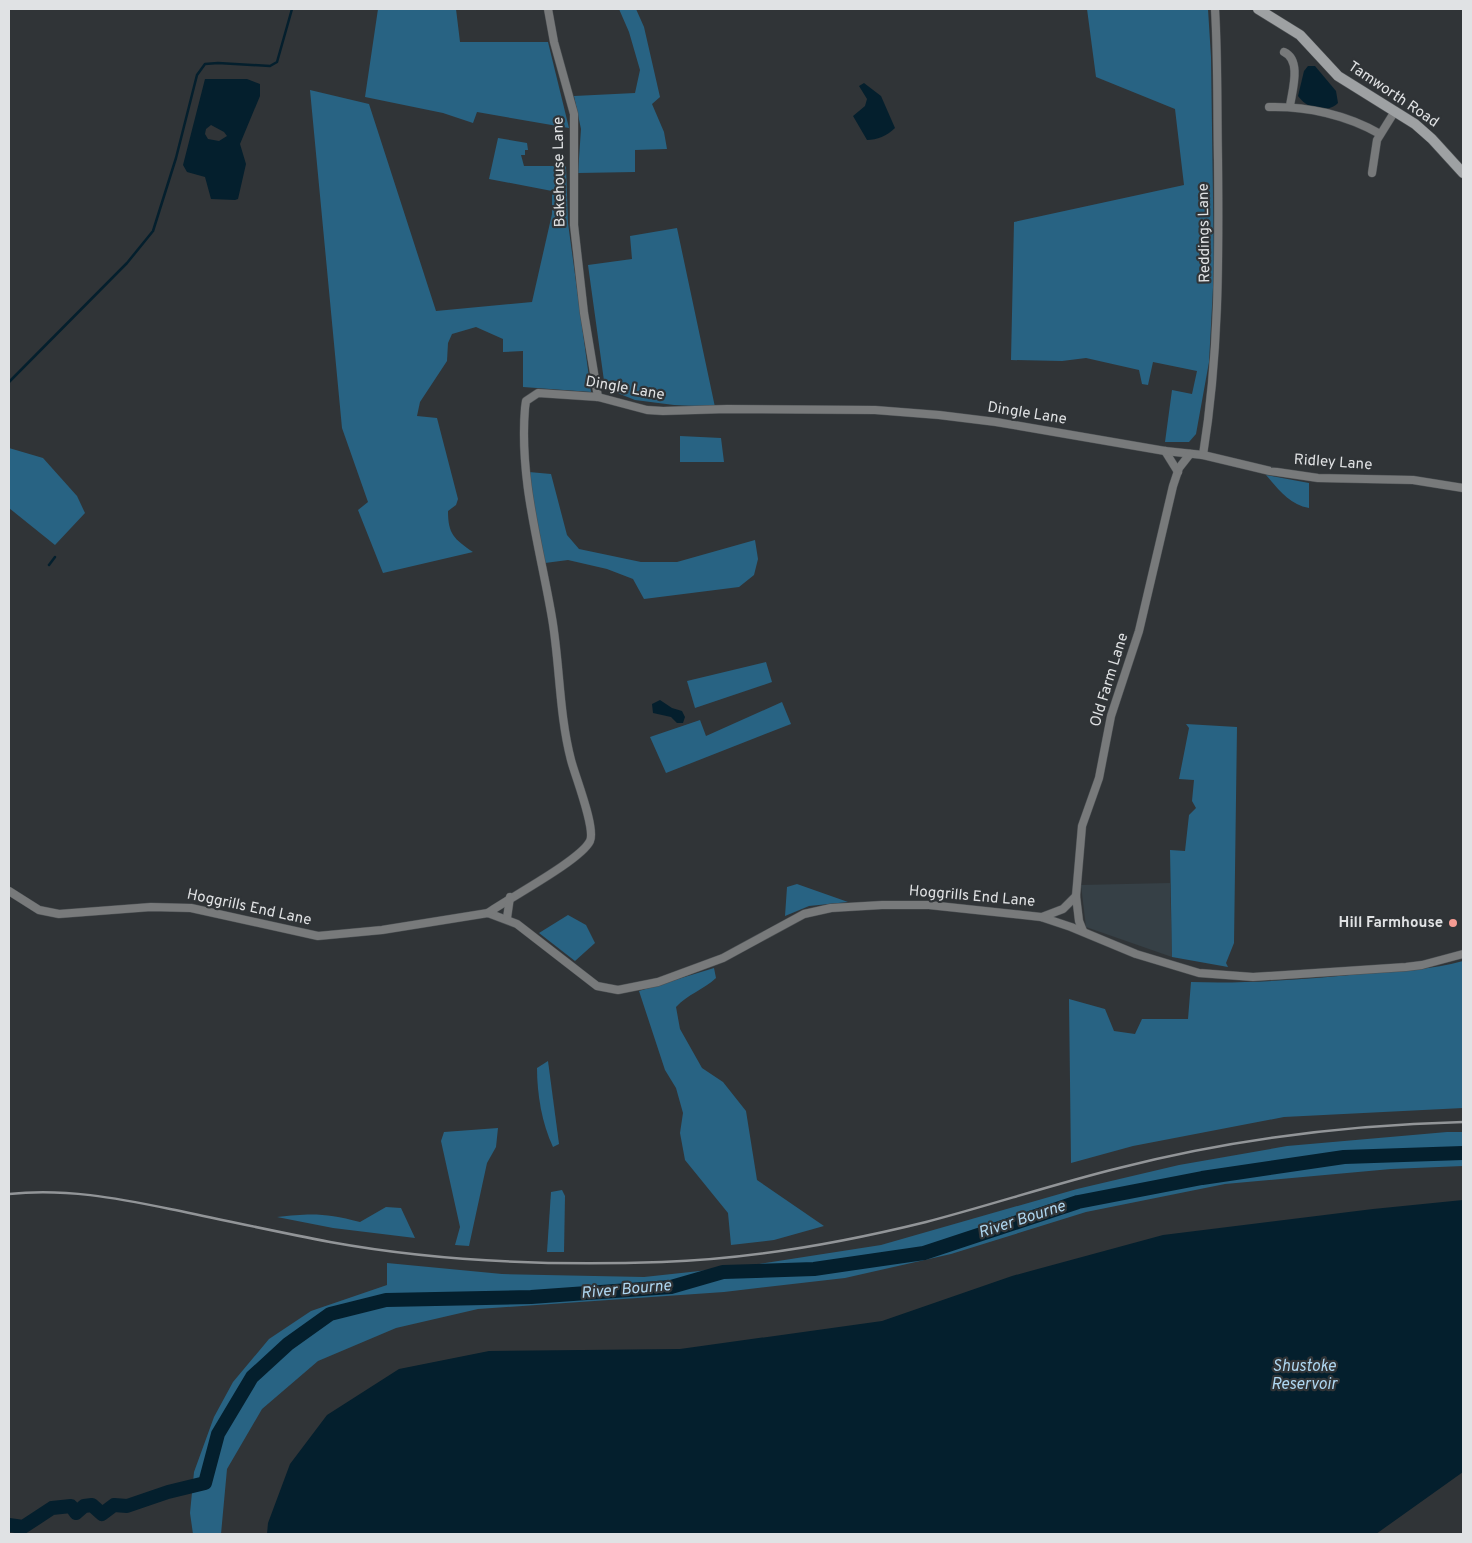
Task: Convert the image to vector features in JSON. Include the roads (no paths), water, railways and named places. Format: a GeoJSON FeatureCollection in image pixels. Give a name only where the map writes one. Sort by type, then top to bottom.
{"type":"FeatureCollection","features":[{"type":"Feature","properties":{"kind":"main road","name":"Tamworth Road"},"geometry":{"type":"LineString","coordinates":[[1258,9],[1300,35],[1338,76],[1395,111],[1432,138],[1463,173]]}},
{"type":"Feature","properties":{"kind":"street","name":"Bakehouse Lane"},"geometry":{"type":"LineString","coordinates":[[548,9],[554,42],[574,114],[574,225],[584,313],[598,397]]}},
{"type":"Feature","properties":{"kind":"street","name":"Reddings Lane"},"geometry":{"type":"LineString","coordinates":[[1203,456],[1216,348],[1220,274],[1218,64],[1215,9]]}},
{"type":"Feature","properties":{"kind":"street"},"geometry":{"type":"LineString","coordinates":[[1284,52],[1288,55],[1294,67],[1290,106]]}},
{"type":"Feature","properties":{"kind":"street"},"geometry":{"type":"LineString","coordinates":[[1269,107],[1290,106],[1356,120],[1380,134]]}},
{"type":"Feature","properties":{"kind":"street"},"geometry":{"type":"LineString","coordinates":[[1372,173],[1377,140],[1395,111]]}},
{"type":"Feature","properties":{"kind":"street","name":"Dingle Lane"},"geometry":{"type":"LineString","coordinates":[[488,913],[577,854],[589,843],[591,834],[568,744],[552,619],[528,498],[525,454],[526,401],[538,393],[598,397],[647,410],[663,411],[727,409],[875,410],[939,416],[996,422],[1203,456]]}},
{"type":"Feature","properties":{"kind":"street"},"geometry":{"type":"LineString","coordinates":[[1165,451],[1178,472]]}},
{"type":"Feature","properties":{"kind":"street","name":"Old Farm Lane"},"geometry":{"type":"LineString","coordinates":[[1083,931],[1079,921],[1076,896],[1082,826],[1099,778],[1111,716],[1139,630],[1178,472],[1190,454]]}},
{"type":"Feature","properties":{"kind":"street","name":"Ridley Lane"},"geometry":{"type":"LineString","coordinates":[[1203,456],[1270,471],[1318,478],[1413,480],[1463,488]]}},
{"type":"Feature","properties":{"kind":"street","name":"Hoggrills End Lane"},"geometry":{"type":"LineString","coordinates":[[9,891],[39,910],[59,914],[151,907],[191,908],[318,936],[382,930],[488,913],[507,918],[541,941],[597,986],[618,990],[658,982],[723,958],[754,943],[796,917],[815,910],[849,906],[915,905],[1041,917],[1083,931],[1171,966],[1221,975],[1253,977],[1406,967],[1428,964],[1463,954]]}},
{"type":"Feature","properties":{"kind":"street"},"geometry":{"type":"LineString","coordinates":[[1041,917],[1063,909],[1076,896]]}},
{"type":"Feature","properties":{"kind":"street"},"geometry":{"type":"LineString","coordinates":[[507,918],[510,897]]}},
{"type":"Feature","properties":{"kind":"water"},"geometry":{"type":"Polygon","coordinates":[[[1308,66],[1315,66],[1336,91],[1338,103],[1328,108],[1317,108],[1306,104],[1298,96],[1304,71],[1308,66]]]}},
{"type":"Feature","properties":{"kind":"water"},"geometry":{"type":"Polygon","coordinates":[[[205,79],[247,79],[260,84],[260,96],[240,144],[246,164],[238,199],[211,199],[205,177],[187,172],[183,165],[205,79]],[[211,125],[206,129],[205,134],[208,139],[219,141],[227,136],[224,132],[211,125]]]}},
{"type":"Feature","properties":{"kind":"water"},"geometry":{"type":"Polygon","coordinates":[[[864,83],[881,96],[895,128],[882,137],[867,140],[853,116],[865,106],[867,99],[859,86],[864,83]]]}},
{"type":"Feature","properties":{"kind":"water"},"geometry":{"type":"Polygon","coordinates":[[[660,700],[672,708],[682,711],[685,717],[683,723],[677,723],[671,717],[653,713],[652,704],[660,700]]]}},
{"type":"Feature","properties":{"kind":"water","name":"Shustoke Reservoir"},"geometry":{"type":"Polygon","coordinates":[[[1463,1200],[1463,1472],[1376,1534],[267,1534],[268,1523],[290,1464],[327,1415],[399,1369],[489,1351],[680,1349],[882,1321],[1012,1276],[1163,1235],[1463,1200]]]}},
{"type":"Feature","properties":{"kind":"waterway"},"geometry":{"type":"LineString","coordinates":[[9,382],[127,263],[153,231],[176,158],[197,75],[205,64],[270,66],[277,62],[292,9]]}},
{"type":"Feature","properties":{"kind":"waterway"},"geometry":{"type":"LineString","coordinates":[[49,565],[55,557]]}},
{"type":"Feature","properties":{"kind":"waterway","name":"River Bourne"},"geometry":{"type":"LineString","coordinates":[[9,1525],[23,1527],[52,1508],[71,1506],[76,1513],[84,1506],[92,1505],[102,1514],[114,1505],[127,1506],[168,1492],[205,1483],[218,1434],[252,1377],[288,1344],[330,1314],[386,1300],[531,1297],[671,1287],[723,1272],[814,1269],[924,1253],[1078,1202],[1202,1178],[1344,1157],[1463,1153]]}},
{"type":"Feature","properties":{"kind":"railway"},"geometry":{"type":"LineString","coordinates":[[9,1194],[50,1192],[90,1195],[150,1205],[330,1242],[413,1254],[537,1263],[662,1262],[762,1254],[861,1237],[926,1222],[1119,1168],[1247,1141],[1376,1126],[1463,1122]]}},
{"type":"Feature","properties":{"kind":"place","name":"Hill Farmhouse"},"geometry":{"type":"Point","coordinates":[1453,923]}}]}
